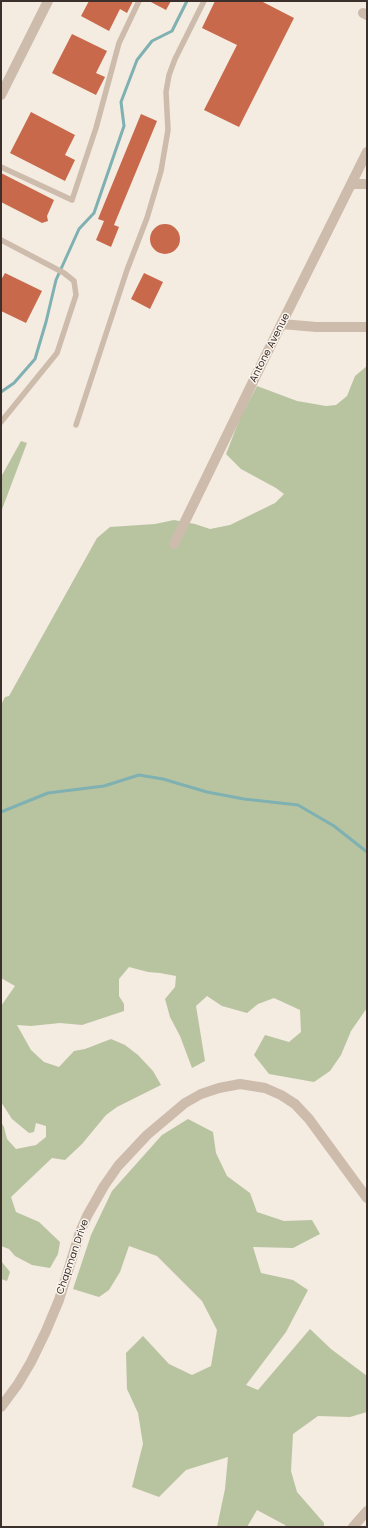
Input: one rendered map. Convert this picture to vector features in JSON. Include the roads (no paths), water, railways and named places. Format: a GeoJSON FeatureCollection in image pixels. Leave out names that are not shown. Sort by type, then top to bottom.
{"type":"FeatureCollection","features":[{"type":"Feature","properties":{"kind":"street"},"geometry":{"type":"LineString","coordinates":[[1,95],[48,1]]}},
{"type":"Feature","properties":{"kind":"street","name":"Antone Avenue"},"geometry":{"type":"LineString","coordinates":[[174,544],[367,152]]}},
{"type":"Feature","properties":{"kind":"street"},"geometry":{"type":"LineString","coordinates":[[352,184],[367,184]]}},
{"type":"Feature","properties":{"kind":"street"},"geometry":{"type":"LineString","coordinates":[[282,324],[316,327],[367,327]]}},
{"type":"Feature","properties":{"kind":"street","name":"Chapman Drive"},"geometry":{"type":"LineString","coordinates":[[1,1407],[18,1384],[31,1362],[46,1330],[59,1300],[80,1232],[104,1186],[118,1166],[147,1135],[186,1102],[200,1094],[219,1088],[240,1084],[265,1088],[282,1095],[295,1104],[313,1124],[367,1198]]}},
{"type":"Feature","properties":{"kind":"street"},"geometry":{"type":"LineString","coordinates":[[352,1527],[367,1511]]}},
{"type":"Feature","properties":{"kind":"lane"},"geometry":{"type":"LineString","coordinates":[[1,167],[72,200],[96,128],[119,43],[139,1]]}},
{"type":"Feature","properties":{"kind":"lane"},"geometry":{"type":"LineString","coordinates":[[76,426],[127,270],[147,218],[161,171],[168,130],[166,92],[169,75],[175,59],[204,1]]}},
{"type":"Feature","properties":{"kind":"lane"},"geometry":{"type":"LineString","coordinates":[[1,240],[64,273],[74,281],[76,295],[57,353],[1,422]]}},
{"type":"Feature","properties":{"kind":"waterway"},"geometry":{"type":"LineString","coordinates":[[1,392],[14,383],[35,359],[56,280],[79,229],[94,213],[124,126],[121,102],[137,60],[152,41],[172,31],[187,1]]}},
{"type":"Feature","properties":{"kind":"waterway"},"geometry":{"type":"LineString","coordinates":[[1,812],[48,793],[104,786],[139,775],[163,779],[207,792],[244,799],[298,805],[334,826],[367,852]]}}]}
